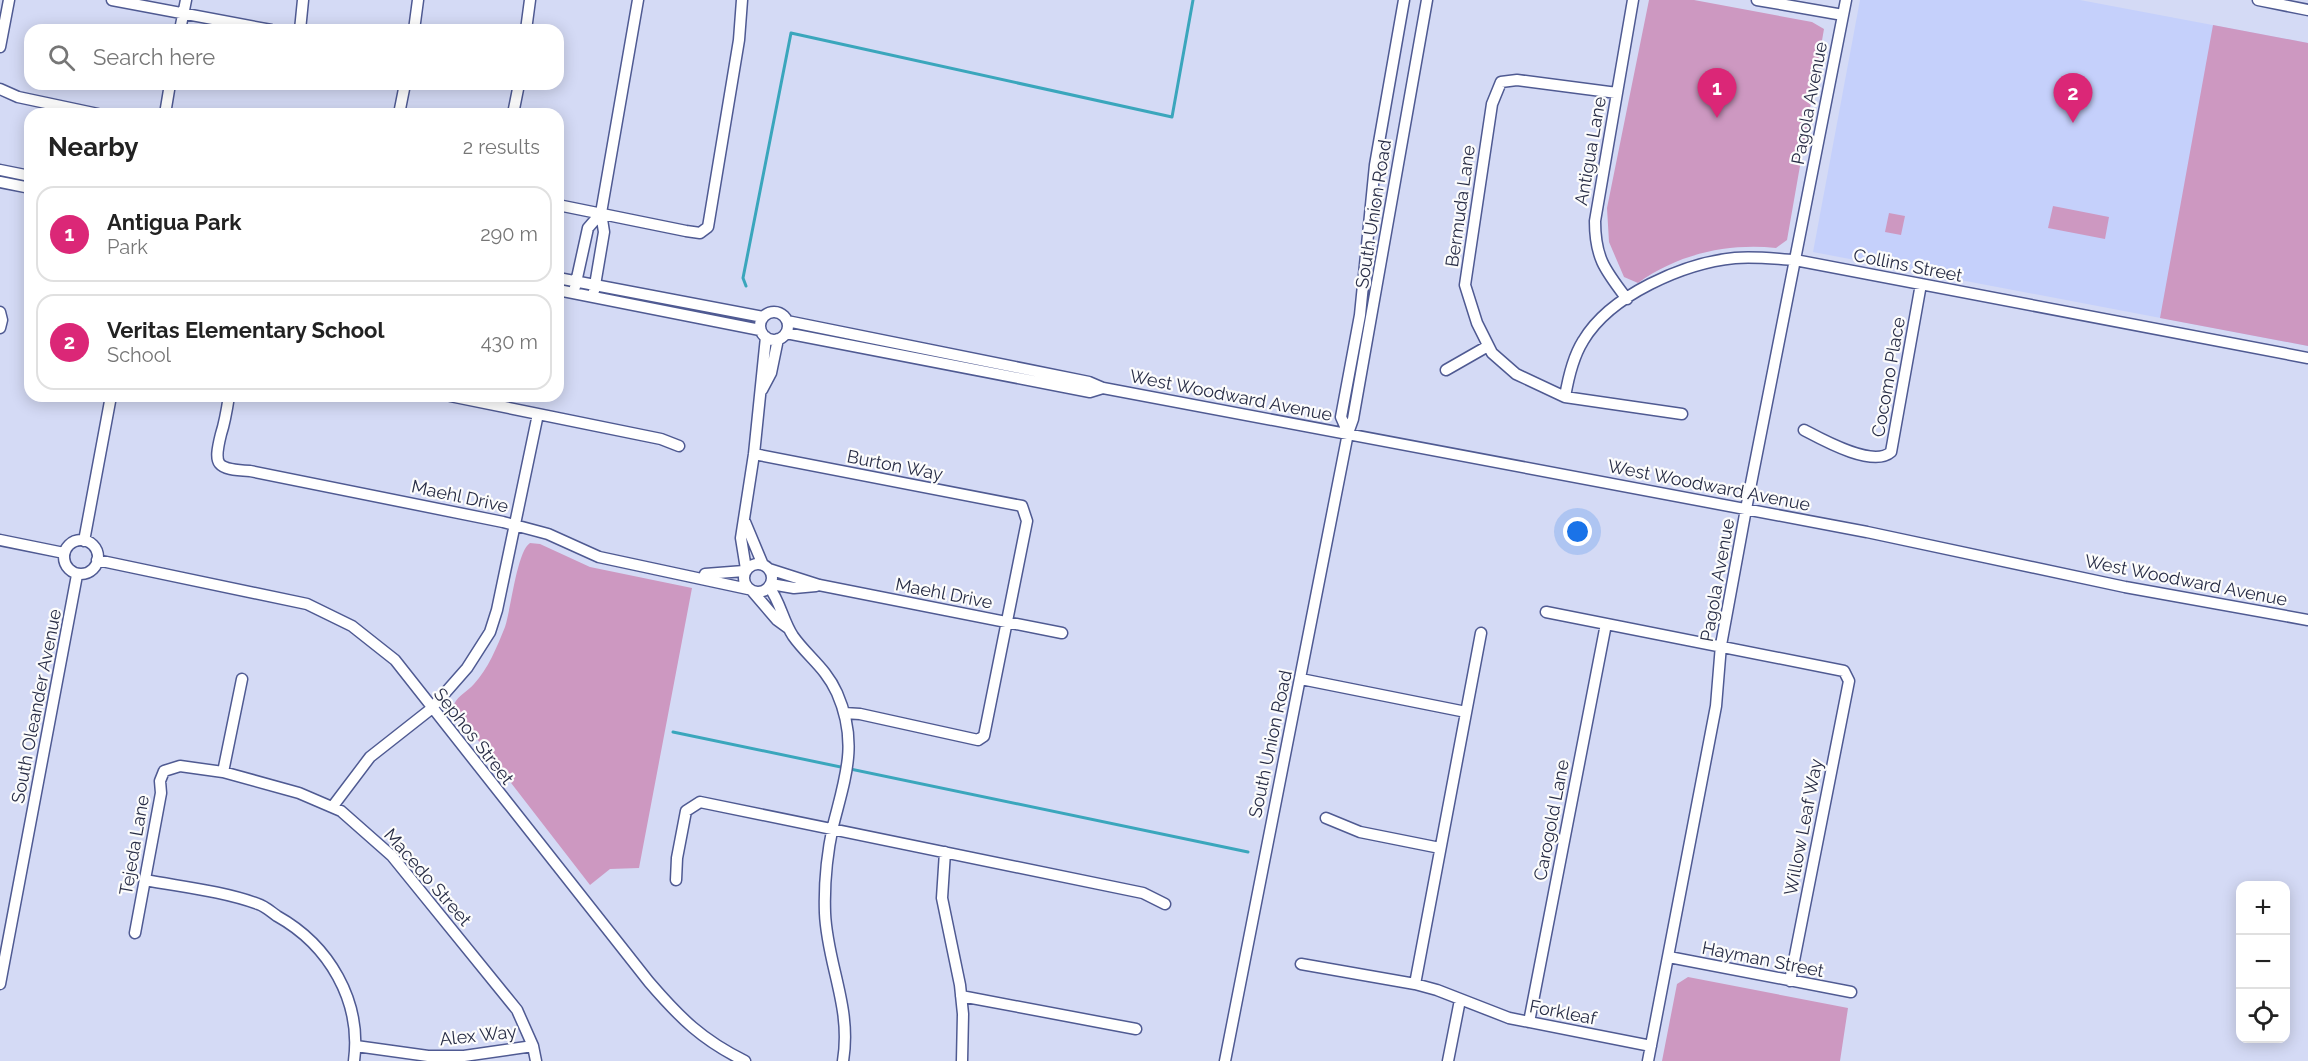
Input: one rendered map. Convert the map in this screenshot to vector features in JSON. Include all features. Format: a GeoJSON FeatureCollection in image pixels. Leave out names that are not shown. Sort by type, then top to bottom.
{"type":"FeatureCollection","features":[{"type":"Feature","properties":{"kind":"street"},"geometry":{"type":"LineString","coordinates":[[0,47],[9,0]]}},
{"type":"Feature","properties":{"kind":"street"},"geometry":{"type":"LineString","coordinates":[[112,0],[238,24]]}},
{"type":"Feature","properties":{"kind":"street"},"geometry":{"type":"LineString","coordinates":[[182,24],[186,0]]}},
{"type":"Feature","properties":{"kind":"street"},"geometry":{"type":"LineString","coordinates":[[301,24],[303,0]]}},
{"type":"Feature","properties":{"kind":"street"},"geometry":{"type":"LineString","coordinates":[[415,24],[418,0]]}},
{"type":"Feature","properties":{"kind":"street"},"geometry":{"type":"LineString","coordinates":[[527,24],[530,0]]}},
{"type":"Feature","properties":{"kind":"street"},"geometry":{"type":"LineString","coordinates":[[592,297],[604,232],[601,213],[638,0]]}},
{"type":"Feature","properties":{"kind":"street"},"geometry":{"type":"LineString","coordinates":[[564,206],[686,231],[700,233],[708,227],[739,40],[742,0]]}},
{"type":"Feature","properties":{"kind":"street","name":"South Union Road"},"geometry":{"type":"LineString","coordinates":[[1348,433],[1341,417],[1360,315],[1375,165],[1404,0]]}},
{"type":"Feature","properties":{"kind":"street","name":"South Union Road"},"geometry":{"type":"LineString","coordinates":[[1225,1061],[1348,433],[1353,419],[1373,317],[1427,0]]}},
{"type":"Feature","properties":{"kind":"street","name":"Antigua Lane"},"geometry":{"type":"LineString","coordinates":[[1627,299],[1604,269],[1595,247],[1596,207],[1633,0]]}},
{"type":"Feature","properties":{"kind":"street"},"geometry":{"type":"LineString","coordinates":[[1757,0],[1843,15]]}},
{"type":"Feature","properties":{"kind":"street","name":"Pagola Avenue"},"geometry":{"type":"LineString","coordinates":[[1648,1061],[1716,706],[1721,645],[1746,509],[1846,0]]}},
{"type":"Feature","properties":{"kind":"street"},"geometry":{"type":"LineString","coordinates":[[2258,0],[2308,10]]}},
{"type":"Feature","properties":{"kind":"street","name":"Bermuda Lane"},"geometry":{"type":"LineString","coordinates":[[1617,93],[1517,80],[1502,82],[1492,104],[1465,285],[1477,322],[1492,353],[1516,374],[1565,397],[1682,414]]}},
{"type":"Feature","properties":{"kind":"street"},"geometry":{"type":"LineString","coordinates":[[0,89],[18,97],[70,108]]}},
{"type":"Feature","properties":{"kind":"street"},"geometry":{"type":"LineString","coordinates":[[166,108],[169,90]]}},
{"type":"Feature","properties":{"kind":"street"},"geometry":{"type":"LineString","coordinates":[[400,108],[404,90]]}},
{"type":"Feature","properties":{"kind":"street"},"geometry":{"type":"LineString","coordinates":[[514,108],[518,90]]}},
{"type":"Feature","properties":{"kind":"street"},"geometry":{"type":"LineString","coordinates":[[0,170],[24,175]]}},
{"type":"Feature","properties":{"kind":"street"},"geometry":{"type":"LineString","coordinates":[[0,182],[24,187]]}},
{"type":"Feature","properties":{"kind":"street"},"geometry":{"type":"LineString","coordinates":[[573,293],[588,228],[601,213]]}},
{"type":"Feature","properties":{"kind":"street","name":"Collins Street"},"geometry":{"type":"LineString","coordinates":[[1565,397],[1568,378],[1583,341],[1608,310],[1677,271],[1736,258],[1795,260],[2308,358]]}},
{"type":"Feature","properties":{"kind":"street"},"geometry":{"type":"LineString","coordinates":[[564,279],[763,317],[771,312],[779,312],[788,321],[771,373],[762,390]]}},
{"type":"Feature","properties":{"kind":"street","name":"Cocomo Place"},"geometry":{"type":"LineString","coordinates":[[1804,430],[1827,443],[1873,459],[1885,458],[1892,452],[1921,284]]}},
{"type":"Feature","properties":{"kind":"street"},"geometry":{"type":"LineString","coordinates":[[564,291],[782,336]]}},
{"type":"Feature","properties":{"kind":"street"},"geometry":{"type":"LineString","coordinates":[[0,328],[1,313]]}},
{"type":"Feature","properties":{"kind":"street"},"geometry":{"type":"LineString","coordinates":[[763,317],[762,390],[741,538],[745,570],[744,582],[777,620],[788,628],[830,679],[844,713],[849,740],[848,773],[833,828],[826,873],[825,915],[843,999],[846,1042],[843,1061]]}},
{"type":"Feature","properties":{"kind":"street","name":"West Woodward Avenue"},"geometry":{"type":"LineString","coordinates":[[788,321],[1089,382],[1103,387],[1976,554],[2125,587],[2308,620]]}},
{"type":"Feature","properties":{"kind":"street","name":"West Woodward Avenue"},"geometry":{"type":"LineString","coordinates":[[782,336],[1090,392],[1103,387]]}},
{"type":"Feature","properties":{"kind":"street"},"geometry":{"type":"LineString","coordinates":[[1446,369],[1488,346]]}},
{"type":"Feature","properties":{"kind":"street"},"geometry":{"type":"LineString","coordinates":[[84,541],[110,402]]}},
{"type":"Feature","properties":{"kind":"street","name":"Maehl Drive"},"geometry":{"type":"LineString","coordinates":[[228,402],[216,448],[220,464],[231,470],[250,471],[514,525],[548,534],[599,557],[690,575],[750,590]]}},
{"type":"Feature","properties":{"kind":"street"},"geometry":{"type":"LineString","coordinates":[[479,402],[661,438],[678,446]]}},
{"type":"Feature","properties":{"kind":"street"},"geometry":{"type":"LineString","coordinates":[[333,806],[370,758],[431,709],[467,668],[490,632],[497,610],[538,414]]}},
{"type":"Feature","properties":{"kind":"street","name":"Burton Way"},"geometry":{"type":"LineString","coordinates":[[754,454],[1022,506],[1026,512],[1027,521],[1008,623]]}},
{"type":"Feature","properties":{"kind":"street"},"geometry":{"type":"LineString","coordinates":[[745,522],[772,577],[770,586],[788,628]]}},
{"type":"Feature","properties":{"kind":"street"},"geometry":{"type":"LineString","coordinates":[[0,540],[64,553]]}},
{"type":"Feature","properties":{"kind":"street"},"geometry":{"type":"LineString","coordinates":[[84,541],[93,546],[97,560],[90,572],[77,574],[65,564],[64,553],[74,542],[84,541]]}},
{"type":"Feature","properties":{"kind":"street","name":"Sephos Street"},"geometry":{"type":"LineString","coordinates":[[97,560],[285,598],[330,614],[372,639],[395,660],[431,709],[649,982],[683,1021],[722,1050],[745,1061]]}},
{"type":"Feature","properties":{"kind":"street"},"geometry":{"type":"LineString","coordinates":[[745,570],[752,564],[766,567]]}},
{"type":"Feature","properties":{"kind":"street","name":"Maehl Drive"},"geometry":{"type":"LineString","coordinates":[[766,567],[819,585],[1062,633]]}},
{"type":"Feature","properties":{"kind":"street","name":"Maehl Drive"},"geometry":{"type":"LineString","coordinates":[[690,575],[745,570]]}},
{"type":"Feature","properties":{"kind":"street","name":"South Oleander Avenue"},"geometry":{"type":"LineString","coordinates":[[0,984],[77,574]]}},
{"type":"Feature","properties":{"kind":"street","name":"Maehl Drive"},"geometry":{"type":"LineString","coordinates":[[770,586],[794,588],[819,585]]}},
{"type":"Feature","properties":{"kind":"street"},"geometry":{"type":"LineString","coordinates":[[750,590],[761,592],[770,586]]}},
{"type":"Feature","properties":{"kind":"street"},"geometry":{"type":"LineString","coordinates":[[778,603],[788,590],[794,588]]}},
{"type":"Feature","properties":{"kind":"street"},"geometry":{"type":"LineString","coordinates":[[1546,612],[1721,645]]}},
{"type":"Feature","properties":{"kind":"street"},"geometry":{"type":"LineString","coordinates":[[844,713],[860,714],[978,740],[984,736],[1008,623]]}},
{"type":"Feature","properties":{"kind":"street","name":"Carogold Lane"},"geometry":{"type":"LineString","coordinates":[[1529,1022],[1606,624]]}},
{"type":"Feature","properties":{"kind":"street"},"geometry":{"type":"LineString","coordinates":[[1415,984],[1481,633]]}},
{"type":"Feature","properties":{"kind":"street","name":"Willow Leaf Way"},"geometry":{"type":"LineString","coordinates":[[1721,645],[1833,667],[1844,671],[1849,681],[1791,981]]}},
{"type":"Feature","properties":{"kind":"street"},"geometry":{"type":"LineString","coordinates":[[223,772],[242,679]]}},
{"type":"Feature","properties":{"kind":"street"},"geometry":{"type":"LineString","coordinates":[[1301,680],[1466,712]]}},
{"type":"Feature","properties":{"kind":"street","name":"Macedo Street"},"geometry":{"type":"LineString","coordinates":[[171,767],[223,772],[299,793],[333,806],[365,830],[392,856],[517,1010],[533,1046],[536,1061]]}},
{"type":"Feature","properties":{"kind":"street","name":"Tejeda Lane"},"geometry":{"type":"LineString","coordinates":[[135,933],[161,793],[160,781],[164,771],[171,767]]}},
{"type":"Feature","properties":{"kind":"street"},"geometry":{"type":"LineString","coordinates":[[676,880],[677,858],[686,811],[700,802],[1143,893],[1165,904]]}},
{"type":"Feature","properties":{"kind":"street"},"geometry":{"type":"LineString","coordinates":[[1326,818],[1360,832],[1440,848]]}},
{"type":"Feature","properties":{"kind":"street"},"geometry":{"type":"LineString","coordinates":[[945,852],[942,898],[961,996],[962,1061]]}},
{"type":"Feature","properties":{"kind":"street"},"geometry":{"type":"LineString","coordinates":[[145,880],[260,904],[302,933],[326,956],[349,997],[356,1046],[354,1061]]}},
{"type":"Feature","properties":{"kind":"street","name":"Hayman Street"},"geometry":{"type":"LineString","coordinates":[[1669,957],[1851,992]]}},
{"type":"Feature","properties":{"kind":"street","name":"Forkleaf"},"geometry":{"type":"LineString","coordinates":[[1301,964],[1415,984],[1437,990],[1509,1018],[1651,1046]]}},
{"type":"Feature","properties":{"kind":"street"},"geometry":{"type":"LineString","coordinates":[[961,996],[1136,1029]]}},
{"type":"Feature","properties":{"kind":"street"},"geometry":{"type":"LineString","coordinates":[[1448,1061],[1460,1000]]}},
{"type":"Feature","properties":{"kind":"street","name":"Alex Way"},"geometry":{"type":"LineString","coordinates":[[356,1046],[428,1056],[464,1056],[533,1046]]}},
{"type":"Feature","properties":{"kind":"shaded area"},"geometry":{"type":"Polygon","coordinates":[[[1649,0],[1694,0],[1812,22],[1824,29],[1787,240],[1776,248],[1721,249],[1686,258],[1653,273],[1638,283],[1624,277],[1609,242],[1607,208],[1649,0]]]}},
{"type":"Feature","properties":{"kind":"shaded area"},"geometry":{"type":"Polygon","coordinates":[[[1860,0],[2080,0],[2308,43],[2308,346],[1813,252],[1860,0]]]}},
{"type":"Feature","properties":{"kind":"shaded area"},"geometry":{"type":"Polygon","coordinates":[[[2213,25],[2308,43],[2308,346],[2160,318],[2213,25]]]}},
{"type":"Feature","properties":{"kind":"shaded area"},"geometry":{"type":"Polygon","coordinates":[[[2053,206],[2109,217],[2105,239],[2048,228],[2053,206]]]}},
{"type":"Feature","properties":{"kind":"shaded area"},"geometry":{"type":"Polygon","coordinates":[[[1889,213],[1905,216],[1901,235],[1885,232],[1889,213]]]}},
{"type":"Feature","properties":{"kind":"shaded area"},"geometry":{"type":"Polygon","coordinates":[[[530,543],[540,544],[590,567],[692,588],[639,868],[610,869],[590,885],[453,708],[458,698],[479,678],[495,650],[505,627],[521,557],[530,543]]]}},
{"type":"Feature","properties":{"kind":"shaded area"},"geometry":{"type":"Polygon","coordinates":[[[1688,977],[1848,1008],[1840,1061],[1662,1061],[1677,984],[1688,977]]]}},
{"type":"Feature","properties":{"kind":"waterway"},"geometry":{"type":"LineString","coordinates":[[746,286],[743,278],[791,33],[1172,117],[1193,0]]}},
{"type":"Feature","properties":{"kind":"waterway"},"geometry":{"type":"LineString","coordinates":[[673,732],[1248,852]]}},
{"type":"Feature","properties":{"kind":"place","name":"Antigua Park"},"geometry":{"type":"Point","coordinates":[1717,118]}},
{"type":"Feature","properties":{"kind":"place","name":"Veritas Elementary School"},"geometry":{"type":"Point","coordinates":[2073,123]}}]}
